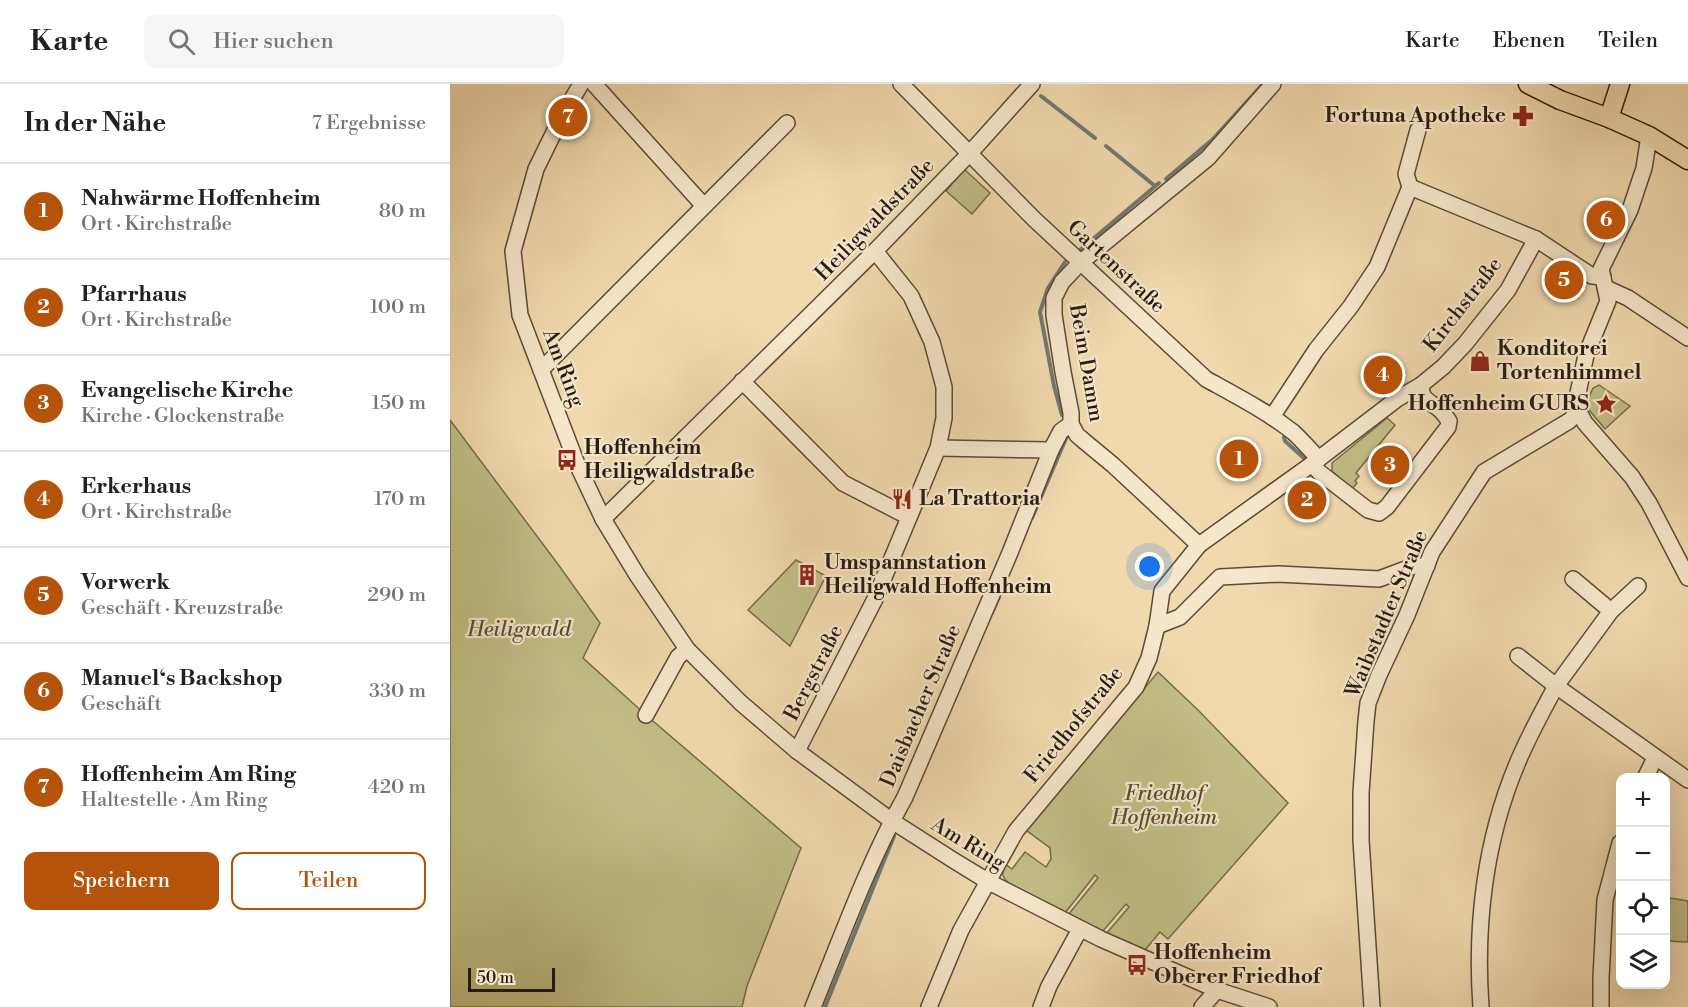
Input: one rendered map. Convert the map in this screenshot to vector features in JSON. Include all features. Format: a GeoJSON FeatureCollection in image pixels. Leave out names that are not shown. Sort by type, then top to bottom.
{"type":"FeatureCollection","features":[{"type":"Feature","properties":{"kind":"main road"},"geometry":{"type":"LineString","coordinates":[[1528,84],[1560,100],[1649,136],[1688,160]]}},
{"type":"Feature","properties":{"kind":"main road"},"geometry":{"type":"LineString","coordinates":[[1609,118],[1620,84]]}},
{"type":"Feature","properties":{"kind":"street","name":"Am Ring"},"geometry":{"type":"LineString","coordinates":[[581,84],[536,169],[513,251],[520,315],[577,464],[603,519],[687,650],[741,703],[797,751],[892,821],[989,882],[1080,929],[1143,958],[1217,990],[1269,1007]]}},
{"type":"Feature","properties":{"kind":"street"},"geometry":{"type":"LineString","coordinates":[[594,84],[704,206]]}},
{"type":"Feature","properties":{"kind":"street","name":"Gartenstraße"},"geometry":{"type":"LineString","coordinates":[[901,84],[1034,219],[1206,379],[1240,397],[1294,433],[1316,462],[1319,472],[1368,510],[1379,513],[1387,507],[1448,428],[1449,420],[1421,394],[1421,385]]}},
{"type":"Feature","properties":{"kind":"street","name":"Heiligwaldstraße"},"geometry":{"type":"LineString","coordinates":[[603,519],[875,250],[970,153],[1032,84]]}},
{"type":"Feature","properties":{"kind":"street","name":"Beim Damm"},"geometry":{"type":"LineString","coordinates":[[1199,545],[1113,465],[1077,435],[1071,424],[1054,315],[1054,298],[1062,282],[1080,263],[1208,158],[1273,84]]}},
{"type":"Feature","properties":{"kind":"street"},"geometry":{"type":"LineString","coordinates":[[541,370],[787,123]]}},
{"type":"Feature","properties":{"kind":"street"},"geometry":{"type":"LineString","coordinates":[[1272,417],[1316,350],[1377,267],[1410,187],[1406,174],[1418,130]]}},
{"type":"Feature","properties":{"kind":"street"},"geometry":{"type":"LineString","coordinates":[[1649,136],[1644,168],[1630,210],[1601,269],[1608,301],[1586,355],[1577,398],[1579,412],[1585,423],[1638,486],[1688,578]]}},
{"type":"Feature","properties":{"kind":"street"},"geometry":{"type":"LineString","coordinates":[[1410,187],[1536,239],[1688,338]]}},
{"type":"Feature","properties":{"kind":"street","name":"Kirchstraße"},"geometry":{"type":"LineString","coordinates":[[1157,626],[1162,591],[1199,545],[1316,462],[1396,399],[1421,385],[1443,367],[1465,344],[1508,290],[1536,239]]}},
{"type":"Feature","properties":{"kind":"street","name":"Bergstraße"},"geometry":{"type":"LineString","coordinates":[[797,751],[875,599],[938,448],[944,418],[944,387],[932,342],[910,296],[875,250]]}},
{"type":"Feature","properties":{"kind":"street"},"geometry":{"type":"LineString","coordinates":[[742,381],[843,483],[909,517]]}},
{"type":"Feature","properties":{"kind":"street","name":"Waibstadter Straße"},"geometry":{"type":"LineString","coordinates":[[1372,1007],[1361,840],[1361,793],[1368,703],[1432,552],[1484,472],[1569,421],[1579,412]]}},
{"type":"Feature","properties":{"kind":"street","name":"Daisbacher Straße"},"geometry":{"type":"LineString","coordinates":[[813,1007],[1009,555],[1051,450],[1061,431],[1071,424]]}},
{"type":"Feature","properties":{"kind":"street"},"geometry":{"type":"LineString","coordinates":[[938,448],[1051,450]]}},
{"type":"Feature","properties":{"kind":"street"},"geometry":{"type":"LineString","coordinates":[[1157,626],[1180,617],[1220,577],[1278,574],[1379,579],[1414,566],[1427,566]]}},
{"type":"Feature","properties":{"kind":"street"},"geometry":{"type":"LineString","coordinates":[[1573,579],[1611,611]]}},
{"type":"Feature","properties":{"kind":"street"},"geometry":{"type":"LineString","coordinates":[[1481,1007],[1479,937],[1483,895],[1489,854],[1516,766],[1532,729],[1556,686],[1611,611],[1638,586]]}},
{"type":"Feature","properties":{"kind":"street","name":"Friedhofstraße"},"geometry":{"type":"LineString","coordinates":[[929,1007],[961,930],[1016,831],[1136,687],[1149,658],[1157,626]]}},
{"type":"Feature","properties":{"kind":"street"},"geometry":{"type":"LineString","coordinates":[[645,715],[678,657],[687,650]]}},
{"type":"Feature","properties":{"kind":"street"},"geometry":{"type":"LineString","coordinates":[[1518,656],[1556,686],[1688,780]]}},
{"type":"Feature","properties":{"kind":"street"},"geometry":{"type":"LineString","coordinates":[[1647,773],[1655,758]]}},
{"type":"Feature","properties":{"kind":"street"},"geometry":{"type":"LineString","coordinates":[[1601,1007],[1605,900],[1616,858]]}},
{"type":"Feature","properties":{"kind":"street"},"geometry":{"type":"LineString","coordinates":[[1041,1007],[1049,986],[1080,929]]}},
{"type":"Feature","properties":{"kind":"street"},"geometry":{"type":"LineString","coordinates":[[1202,1007],[1217,990]]}},
{"type":"Feature","properties":{"kind":"green space"},"geometry":{"type":"Polygon","coordinates":[[[964,169],[990,193],[972,214],[946,191],[964,169]]]}},
{"type":"Feature","properties":{"kind":"green space"},"geometry":{"type":"Polygon","coordinates":[[[1599,385],[1630,406],[1605,429],[1589,410],[1589,397],[1593,388],[1599,385]]]}},
{"type":"Feature","properties":{"kind":"green space"},"geometry":{"type":"Polygon","coordinates":[[[1387,418],[1395,425],[1356,473],[1359,476],[1352,489],[1332,471],[1332,463],[1387,418]]]}},
{"type":"Feature","properties":{"kind":"green space","name":"Heiligwald"},"geometry":{"type":"Polygon","coordinates":[[[450,420],[600,623],[583,658],[801,848],[747,986],[742,1007],[450,1007],[450,420]]]}},
{"type":"Feature","properties":{"kind":"green space"},"geometry":{"type":"Polygon","coordinates":[[[796,560],[826,576],[790,646],[748,610],[796,560]]]}},
{"type":"Feature","properties":{"kind":"green space","name":"Friedhof Hoffenheim"},"geometry":{"type":"Polygon","coordinates":[[[1158,672],[1288,803],[1168,939],[1160,932],[1145,950],[1106,934],[1129,907],[1126,904],[1102,932],[1068,915],[1098,878],[1095,875],[1065,913],[1009,883],[1003,876],[1003,872],[1005,864],[1012,869],[1025,852],[1046,867],[1051,859],[1050,848],[1026,830],[1158,672]]]}},
{"type":"Feature","properties":{"kind":"green space"},"geometry":{"type":"Polygon","coordinates":[[[1670,898],[1688,901],[1688,942],[1670,941],[1670,898]]]}},
{"type":"Feature","properties":{"kind":"waterway"},"geometry":{"type":"LineString","coordinates":[[1166,179],[1213,139],[1263,84]]}},
{"type":"Feature","properties":{"kind":"waterway"},"geometry":{"type":"LineString","coordinates":[[1041,96],[1095,138]]}},
{"type":"Feature","properties":{"kind":"waterway"},"geometry":{"type":"LineString","coordinates":[[1106,146],[1155,186]]}},
{"type":"Feature","properties":{"kind":"waterway"},"geometry":{"type":"LineString","coordinates":[[1080,250],[1159,183]]}},
{"type":"Feature","properties":{"kind":"waterway"},"geometry":{"type":"LineString","coordinates":[[1062,415],[1040,312],[1048,288],[1065,262]]}},
{"type":"Feature","properties":{"kind":"waterway"},"geometry":{"type":"LineString","coordinates":[[1032,518],[1067,436]]}},
{"type":"Feature","properties":{"kind":"waterway"},"geometry":{"type":"LineString","coordinates":[[1284,437],[1285,441],[1306,460]]}},
{"type":"Feature","properties":{"kind":"waterway"},"geometry":{"type":"LineString","coordinates":[[992,613],[999,597]]}},
{"type":"Feature","properties":{"kind":"waterway"},"geometry":{"type":"LineString","coordinates":[[825,1007],[894,836]]}},
{"type":"Feature","properties":{"kind":"place","name":"Fortuna Apotheke"},"geometry":{"type":"Point","coordinates":[1523,116]}},
{"type":"Feature","properties":{"kind":"place","name":"Hoffenheim Am Ring"},"geometry":{"type":"Point","coordinates":[568,117]}},
{"type":"Feature","properties":{"kind":"place","name":"Manuel‘s Backshop"},"geometry":{"type":"Point","coordinates":[1606,220]}},
{"type":"Feature","properties":{"kind":"place","name":"Vorwerk"},"geometry":{"type":"Point","coordinates":[1564,280]}},
{"type":"Feature","properties":{"kind":"place","name":"Konditorei Tortenhimmel"},"geometry":{"type":"Point","coordinates":[1480,361]}},
{"type":"Feature","properties":{"kind":"place","name":"Erkerhaus"},"geometry":{"type":"Point","coordinates":[1383,375]}},
{"type":"Feature","properties":{"kind":"place","name":"Hoffenheim GURS"},"geometry":{"type":"Point","coordinates":[1606,404]}},
{"type":"Feature","properties":{"kind":"place","name":"Nahwärme Hoffenheim"},"geometry":{"type":"Point","coordinates":[1239,459]}},
{"type":"Feature","properties":{"kind":"place","name":"Hoffenheim Heiligwaldstraße"},"geometry":{"type":"Point","coordinates":[567,460]}},
{"type":"Feature","properties":{"kind":"place","name":"Evangelische Kirche"},"geometry":{"type":"Point","coordinates":[1390,465]}},
{"type":"Feature","properties":{"kind":"place","name":"La Trattoria"},"geometry":{"type":"Point","coordinates":[902,499]}},
{"type":"Feature","properties":{"kind":"place","name":"Pfarrhaus"},"geometry":{"type":"Point","coordinates":[1307,500]}},
{"type":"Feature","properties":{"kind":"place","name":"Umspannstation Heiligwald Hoffenheim"},"geometry":{"type":"Point","coordinates":[807,575]}},
{"type":"Feature","properties":{"kind":"place","name":"Hoffenheim Oberer Friedhof"},"geometry":{"type":"Point","coordinates":[1137,965]}}]}
